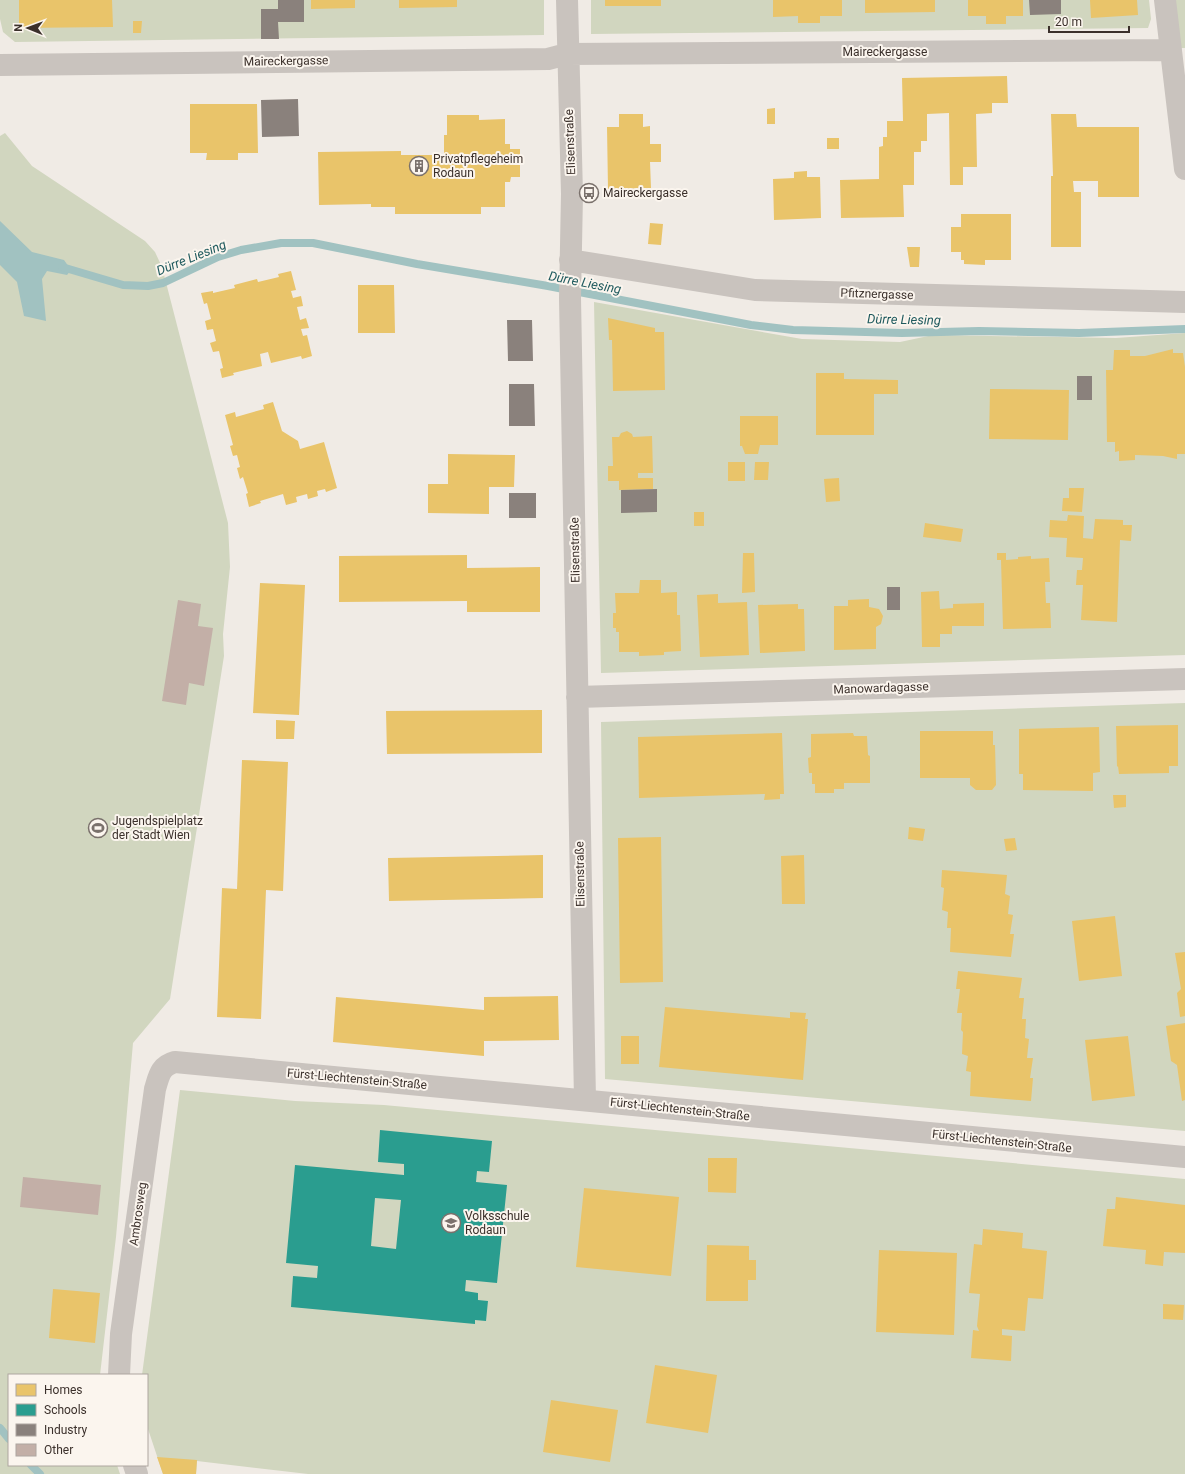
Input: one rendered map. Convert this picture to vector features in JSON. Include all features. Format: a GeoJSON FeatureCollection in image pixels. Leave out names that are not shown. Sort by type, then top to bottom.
{"type":"FeatureCollection","features":[{"type":"Feature","properties":{"kind":"street","name":"Elisenstraße"},"geometry":{"type":"LineString","coordinates":[[567,0],[567,54],[572,194],[570,279],[585,1100]]}},
{"type":"Feature","properties":{"kind":"street"},"geometry":{"type":"LineString","coordinates":[[1165,0],[1185,169]]}},
{"type":"Feature","properties":{"kind":"street","name":"Maireckergasse"},"geometry":{"type":"LineString","coordinates":[[0,65],[548,58],[567,54],[1171,50]]}},
{"type":"Feature","properties":{"kind":"street","name":"Pfitznergasse"},"geometry":{"type":"LineString","coordinates":[[570,279],[755,290],[1185,302]]}},
{"type":"Feature","properties":{"kind":"street","name":"Manowardagasse"},"geometry":{"type":"LineString","coordinates":[[577,697],[1185,680]]}},
{"type":"Feature","properties":{"kind":"street","name":"Fürst-Liechtenstein-Straße"},"geometry":{"type":"LineString","coordinates":[[175,1062],[1185,1157]]}},
{"type":"Feature","properties":{"kind":"street","name":"Ambrosweg"},"geometry":{"type":"LineString","coordinates":[[119,1374],[121,1334],[159,1072],[167,1064],[175,1062]]}},
{"type":"Feature","properties":{"kind":"green space"},"geometry":{"type":"Polygon","coordinates":[[[0,0],[544,0],[544,35],[15,42],[3,32],[0,19],[0,0]]]}},
{"type":"Feature","properties":{"kind":"green space"},"geometry":{"type":"Polygon","coordinates":[[[591,0],[1149,0],[1151,19],[1148,28],[591,34],[591,0]]]}},
{"type":"Feature","properties":{"kind":"green space"},"geometry":{"type":"Polygon","coordinates":[[[1173,0],[1185,0],[1185,48],[1179,48],[1173,0]]]}},
{"type":"Feature","properties":{"kind":"green space","name":"Jugendspielplatz der Stadt Wien"},"geometry":{"type":"Polygon","coordinates":[[[5,133],[32,166],[145,241],[155,252],[162,267],[228,523],[230,567],[223,634],[224,656],[170,999],[133,1043],[116,1237],[100,1374],[8,1374],[8,1466],[117,1466],[120,1474],[0,1474],[0,136],[5,133]]]}},
{"type":"Feature","properties":{"kind":"green space"},"geometry":{"type":"Polygon","coordinates":[[[594,302],[802,339],[900,342],[933,335],[1116,338],[1185,333],[1185,655],[601,673],[594,302]]]}},
{"type":"Feature","properties":{"kind":"green space"},"geometry":{"type":"Polygon","coordinates":[[[1185,703],[1185,1131],[605,1079],[601,722],[1185,703]]]}},
{"type":"Feature","properties":{"kind":"green space"},"geometry":{"type":"Polygon","coordinates":[[[180,1090],[295,1101],[384,1105],[1185,1179],[1185,1474],[308,1474],[197,1461],[196,1474],[163,1474],[148,1429],[148,1374],[142,1374],[180,1090]]]}},
{"type":"Feature","properties":{"kind":"water"},"geometry":{"type":"Polygon","coordinates":[[[0,221],[32,252],[64,260],[71,270],[67,275],[47,271],[42,279],[46,321],[24,316],[17,282],[0,265],[0,221]]]}},
{"type":"Feature","properties":{"kind":"building: Homes"},"geometry":{"type":"Polygon","coordinates":[[[19,0],[112,0],[113,27],[19,28],[19,0]]]}},
{"type":"Feature","properties":{"kind":"building: Homes"},"geometry":{"type":"Polygon","coordinates":[[[311,0],[355,0],[355,8],[311,9],[311,0]]]}},
{"type":"Feature","properties":{"kind":"building: Homes"},"geometry":{"type":"Polygon","coordinates":[[[399,0],[457,0],[457,7],[399,8],[399,0]]]}},
{"type":"Feature","properties":{"kind":"building: Homes"},"geometry":{"type":"Polygon","coordinates":[[[605,0],[661,0],[661,6],[605,6],[605,0]]]}},
{"type":"Feature","properties":{"kind":"building: Homes"},"geometry":{"type":"Polygon","coordinates":[[[773,0],[842,0],[842,16],[820,16],[820,23],[798,23],[798,16],[773,17],[773,0]]]}},
{"type":"Feature","properties":{"kind":"building: Homes"},"geometry":{"type":"Polygon","coordinates":[[[865,0],[935,0],[935,12],[865,13],[865,0]]]}},
{"type":"Feature","properties":{"kind":"building: Homes"},"geometry":{"type":"Polygon","coordinates":[[[968,0],[1023,0],[1023,16],[1006,16],[1006,24],[986,24],[986,16],[968,16],[968,0]]]}},
{"type":"Feature","properties":{"kind":"building: Homes"},"geometry":{"type":"Polygon","coordinates":[[[1090,0],[1137,0],[1138,15],[1091,18],[1090,0]]]}},
{"type":"Feature","properties":{"kind":"building: Homes"},"geometry":{"type":"Polygon","coordinates":[[[133,21],[142,21],[141,33],[133,33],[133,21]]]}},
{"type":"Feature","properties":{"kind":"building: Homes"},"geometry":{"type":"Polygon","coordinates":[[[1007,76],[1008,103],[992,103],[992,113],[976,114],[977,167],[963,167],[963,185],[950,185],[949,113],[927,114],[927,141],[921,141],[921,152],[914,152],[914,185],[903,185],[904,217],[841,218],[840,180],[879,179],[879,147],[883,146],[883,137],[887,137],[887,121],[903,121],[902,78],[1007,76]]]}},
{"type":"Feature","properties":{"kind":"building: Homes"},"geometry":{"type":"Polygon","coordinates":[[[190,104],[257,104],[258,153],[238,153],[238,160],[206,160],[207,153],[190,153],[190,104]]]}},
{"type":"Feature","properties":{"kind":"building: Homes"},"geometry":{"type":"Polygon","coordinates":[[[775,108],[775,124],[767,124],[767,109],[775,108]]]}},
{"type":"Feature","properties":{"kind":"building: Homes"},"geometry":{"type":"Polygon","coordinates":[[[619,114],[643,114],[643,127],[650,126],[650,144],[661,144],[661,162],[650,162],[651,188],[608,189],[607,127],[619,127],[619,114]]]}},
{"type":"Feature","properties":{"kind":"building: Homes"},"geometry":{"type":"Polygon","coordinates":[[[1051,114],[1076,114],[1077,127],[1139,127],[1139,197],[1098,197],[1098,181],[1073,181],[1074,192],[1081,192],[1081,247],[1051,247],[1051,176],[1053,176],[1051,114]]]}},
{"type":"Feature","properties":{"kind":"building: Homes","name":"Privatpflegeheim Rodaun"},"geometry":{"type":"Polygon","coordinates":[[[447,115],[479,115],[479,120],[505,119],[505,144],[510,144],[510,149],[520,149],[520,177],[511,177],[510,182],[505,182],[505,207],[481,207],[481,214],[395,214],[395,207],[371,207],[371,204],[319,205],[318,152],[401,151],[401,155],[444,155],[444,135],[447,135],[447,115]]]}},
{"type":"Feature","properties":{"kind":"building: Homes"},"geometry":{"type":"Polygon","coordinates":[[[827,138],[839,138],[839,149],[827,149],[827,138]]]}},
{"type":"Feature","properties":{"kind":"building: Homes"},"geometry":{"type":"Polygon","coordinates":[[[807,171],[807,177],[820,177],[821,218],[774,220],[773,179],[794,178],[794,172],[807,171]]]}},
{"type":"Feature","properties":{"kind":"building: Homes"},"geometry":{"type":"Polygon","coordinates":[[[961,214],[1011,214],[1011,260],[985,260],[985,265],[964,264],[964,260],[961,260],[961,252],[951,252],[951,227],[961,227],[961,214]]]}},
{"type":"Feature","properties":{"kind":"building: Homes"},"geometry":{"type":"Polygon","coordinates":[[[650,223],[663,224],[661,245],[648,244],[650,223]]]}},
{"type":"Feature","properties":{"kind":"building: Homes"},"geometry":{"type":"Polygon","coordinates":[[[907,247],[920,247],[919,267],[910,267],[907,247]]]}},
{"type":"Feature","properties":{"kind":"building: Homes"},"geometry":{"type":"Polygon","coordinates":[[[291,271],[296,290],[291,291],[293,298],[301,296],[303,306],[297,307],[300,320],[306,318],[309,328],[301,329],[303,336],[307,335],[312,356],[302,359],[301,356],[271,363],[268,352],[260,354],[262,366],[233,373],[234,375],[222,378],[220,369],[223,368],[219,351],[213,352],[210,343],[216,341],[213,329],[207,330],[205,321],[211,319],[207,303],[204,304],[201,293],[213,291],[213,293],[235,288],[234,285],[257,279],[258,282],[279,277],[278,274],[291,271]]]}},
{"type":"Feature","properties":{"kind":"building: Homes"},"geometry":{"type":"Polygon","coordinates":[[[358,285],[394,285],[395,333],[358,333],[358,285]]]}},
{"type":"Feature","properties":{"kind":"building: Homes"},"geometry":{"type":"Polygon","coordinates":[[[608,318],[655,328],[655,332],[664,332],[665,390],[613,391],[612,340],[609,340],[608,318]]]}},
{"type":"Feature","properties":{"kind":"building: Homes"},"geometry":{"type":"Polygon","coordinates":[[[1173,349],[1173,353],[1183,353],[1185,367],[1185,454],[1177,454],[1177,459],[1163,456],[1135,455],[1135,460],[1119,461],[1119,451],[1115,452],[1115,442],[1107,442],[1106,370],[1113,370],[1114,350],[1130,350],[1130,356],[1145,356],[1173,349]]]}},
{"type":"Feature","properties":{"kind":"building: Homes"},"geometry":{"type":"Polygon","coordinates":[[[816,373],[844,373],[844,379],[898,380],[898,394],[874,394],[874,435],[816,435],[816,373]]]}},
{"type":"Feature","properties":{"kind":"building: Homes"},"geometry":{"type":"Polygon","coordinates":[[[990,389],[1069,390],[1068,440],[989,439],[990,389]]]}},
{"type":"Feature","properties":{"kind":"building: Homes"},"geometry":{"type":"Polygon","coordinates":[[[273,402],[282,431],[298,441],[300,449],[324,442],[337,488],[326,492],[325,489],[317,491],[318,496],[308,499],[307,494],[296,497],[297,502],[286,505],[283,494],[260,501],[261,503],[249,507],[246,494],[248,493],[243,477],[240,479],[237,468],[240,467],[237,455],[233,456],[230,446],[233,445],[225,415],[235,412],[236,417],[264,409],[263,405],[273,402]]]}},
{"type":"Feature","properties":{"kind":"building: Homes"},"geometry":{"type":"Polygon","coordinates":[[[740,416],[778,416],[778,445],[760,445],[758,454],[745,454],[742,446],[740,446],[740,416]]]}},
{"type":"Feature","properties":{"kind":"building: Homes"},"geometry":{"type":"Polygon","coordinates":[[[627,431],[632,434],[633,437],[652,436],[653,473],[638,473],[638,478],[653,478],[653,489],[619,490],[619,481],[608,481],[608,466],[613,466],[612,437],[619,437],[621,433],[627,431]]]}},
{"type":"Feature","properties":{"kind":"building: Homes"},"geometry":{"type":"Polygon","coordinates":[[[448,454],[515,455],[514,487],[489,487],[489,514],[428,513],[428,484],[448,484],[448,454]]]}},
{"type":"Feature","properties":{"kind":"building: Homes"},"geometry":{"type":"Polygon","coordinates":[[[728,462],[745,462],[745,481],[728,481],[728,462]]]}},
{"type":"Feature","properties":{"kind":"building: Homes"},"geometry":{"type":"Polygon","coordinates":[[[755,462],[769,462],[768,480],[754,480],[755,462]]]}},
{"type":"Feature","properties":{"kind":"building: Homes"},"geometry":{"type":"Polygon","coordinates":[[[839,478],[840,501],[826,502],[824,479],[839,478]]]}},
{"type":"Feature","properties":{"kind":"building: Homes"},"geometry":{"type":"Polygon","coordinates":[[[1069,488],[1084,488],[1082,512],[1062,511],[1063,498],[1069,498],[1069,488]]]}},
{"type":"Feature","properties":{"kind":"building: Homes"},"geometry":{"type":"Polygon","coordinates":[[[694,512],[704,512],[704,526],[694,526],[694,512]]]}},
{"type":"Feature","properties":{"kind":"building: Homes"},"geometry":{"type":"Polygon","coordinates":[[[1068,515],[1084,516],[1083,538],[1093,539],[1095,519],[1123,520],[1123,525],[1132,525],[1131,541],[1120,540],[1117,622],[1081,620],[1083,585],[1076,585],[1077,570],[1082,570],[1083,558],[1066,557],[1067,538],[1049,537],[1050,520],[1067,521],[1068,515]]]}},
{"type":"Feature","properties":{"kind":"building: Homes"},"geometry":{"type":"Polygon","coordinates":[[[925,523],[963,529],[961,542],[923,537],[925,523]]]}},
{"type":"Feature","properties":{"kind":"building: Homes"},"geometry":{"type":"Polygon","coordinates":[[[743,553],[754,553],[755,592],[742,593],[743,553]]]}},
{"type":"Feature","properties":{"kind":"building: Homes"},"geometry":{"type":"Polygon","coordinates":[[[997,553],[1006,553],[1006,560],[1031,556],[1031,559],[1049,558],[1050,582],[1045,582],[1046,603],[1050,603],[1051,628],[1003,629],[1001,560],[997,560],[997,553]]]}},
{"type":"Feature","properties":{"kind":"building: Homes"},"geometry":{"type":"Polygon","coordinates":[[[467,555],[467,568],[540,567],[540,612],[467,612],[467,601],[339,602],[339,556],[467,555]]]}},
{"type":"Feature","properties":{"kind":"building: Homes"},"geometry":{"type":"Polygon","coordinates":[[[640,580],[661,580],[661,593],[677,592],[677,615],[680,615],[681,651],[664,652],[664,655],[639,656],[639,652],[619,652],[619,632],[616,632],[616,628],[613,628],[613,613],[616,613],[615,593],[639,593],[640,580]]]}},
{"type":"Feature","properties":{"kind":"building: Homes"},"geometry":{"type":"Polygon","coordinates":[[[260,583],[305,585],[299,715],[253,713],[260,583]]]}},
{"type":"Feature","properties":{"kind":"building: Homes"},"geometry":{"type":"Polygon","coordinates":[[[939,591],[940,609],[953,608],[953,604],[984,603],[984,626],[952,626],[952,634],[940,634],[940,647],[922,647],[921,592],[939,591]]]}},
{"type":"Feature","properties":{"kind":"building: Homes"},"geometry":{"type":"Polygon","coordinates":[[[718,594],[718,603],[747,602],[749,655],[700,657],[697,595],[718,594]]]}},
{"type":"Feature","properties":{"kind":"building: Homes"},"geometry":{"type":"Polygon","coordinates":[[[869,599],[869,607],[879,609],[883,616],[881,624],[876,627],[876,649],[834,650],[834,606],[848,606],[848,600],[869,599]]]}},
{"type":"Feature","properties":{"kind":"building: Homes"},"geometry":{"type":"Polygon","coordinates":[[[798,604],[798,609],[804,609],[805,651],[760,653],[758,605],[798,604]]]}},
{"type":"Feature","properties":{"kind":"building: Homes"},"geometry":{"type":"Polygon","coordinates":[[[542,710],[542,753],[387,754],[386,711],[542,710]]]}},
{"type":"Feature","properties":{"kind":"building: Homes"},"geometry":{"type":"Polygon","coordinates":[[[276,720],[295,721],[294,739],[276,739],[276,720]]]}},
{"type":"Feature","properties":{"kind":"building: Homes"},"geometry":{"type":"Polygon","coordinates":[[[1178,725],[1178,766],[1169,766],[1169,773],[1119,774],[1118,766],[1117,767],[1116,726],[1178,725]]]}},
{"type":"Feature","properties":{"kind":"building: Homes"},"geometry":{"type":"Polygon","coordinates":[[[1099,727],[1100,772],[1093,773],[1093,791],[1023,790],[1023,774],[1019,774],[1019,729],[1099,727]]]}},
{"type":"Feature","properties":{"kind":"building: Homes"},"geometry":{"type":"Polygon","coordinates":[[[920,731],[993,731],[993,745],[995,745],[996,785],[992,790],[976,790],[970,785],[970,778],[920,778],[920,731]]]}},
{"type":"Feature","properties":{"kind":"building: Homes"},"geometry":{"type":"Polygon","coordinates":[[[782,733],[784,794],[780,794],[780,799],[764,800],[765,794],[639,798],[638,737],[782,733]]]}},
{"type":"Feature","properties":{"kind":"building: Homes"},"geometry":{"type":"Polygon","coordinates":[[[853,733],[854,736],[867,736],[868,755],[870,756],[870,783],[844,783],[844,789],[834,789],[834,793],[815,793],[815,784],[812,784],[812,773],[809,773],[808,758],[811,757],[811,734],[853,733]]]}},
{"type":"Feature","properties":{"kind":"building: Homes"},"geometry":{"type":"Polygon","coordinates":[[[242,760],[288,762],[283,891],[266,890],[261,1019],[217,1017],[222,888],[237,889],[242,760]]]}},
{"type":"Feature","properties":{"kind":"building: Homes"},"geometry":{"type":"Polygon","coordinates":[[[1113,795],[1126,795],[1126,807],[1114,808],[1113,795]]]}},
{"type":"Feature","properties":{"kind":"building: Homes"},"geometry":{"type":"Polygon","coordinates":[[[909,827],[925,829],[923,841],[908,839],[909,827]]]}},
{"type":"Feature","properties":{"kind":"building: Homes"},"geometry":{"type":"Polygon","coordinates":[[[661,837],[663,982],[620,983],[618,838],[661,837]]]}},
{"type":"Feature","properties":{"kind":"building: Homes"},"geometry":{"type":"Polygon","coordinates":[[[1015,838],[1017,850],[1006,851],[1004,839],[1015,838]]]}},
{"type":"Feature","properties":{"kind":"building: Homes"},"geometry":{"type":"Polygon","coordinates":[[[543,855],[543,898],[389,901],[388,858],[543,855]]]}},
{"type":"Feature","properties":{"kind":"building: Homes"},"geometry":{"type":"Polygon","coordinates":[[[804,855],[805,904],[782,904],[781,856],[804,855]]]}},
{"type":"Feature","properties":{"kind":"building: Homes"},"geometry":{"type":"Polygon","coordinates":[[[942,870],[1007,875],[1005,894],[1010,896],[1008,914],[1013,915],[1010,934],[1014,934],[1011,957],[950,952],[951,928],[947,928],[948,912],[942,910],[944,888],[941,887],[942,870]]]}},
{"type":"Feature","properties":{"kind":"building: Homes"},"geometry":{"type":"Polygon","coordinates":[[[1115,916],[1122,976],[1079,981],[1072,921],[1115,916]]]}},
{"type":"Feature","properties":{"kind":"building: Homes"},"geometry":{"type":"Polygon","coordinates":[[[1185,952],[1185,1016],[1180,1017],[1177,993],[1181,989],[1175,953],[1185,952]]]}},
{"type":"Feature","properties":{"kind":"building: Homes"},"geometry":{"type":"Polygon","coordinates":[[[958,971],[1022,978],[1019,998],[1024,998],[1022,1019],[1026,1019],[1025,1038],[1029,1039],[1027,1058],[1033,1058],[1030,1078],[1033,1078],[1031,1101],[970,1096],[971,1072],[966,1071],[968,1056],[962,1054],[962,1013],[957,1013],[960,989],[956,989],[958,971]]]}},
{"type":"Feature","properties":{"kind":"building: Homes"},"geometry":{"type":"Polygon","coordinates":[[[558,996],[559,1040],[484,1041],[484,1056],[333,1042],[336,997],[484,1010],[484,997],[558,996]]]}},
{"type":"Feature","properties":{"kind":"building: Homes"},"geometry":{"type":"Polygon","coordinates":[[[665,1007],[790,1018],[790,1012],[806,1013],[805,1019],[808,1019],[803,1080],[659,1067],[665,1007]]]}},
{"type":"Feature","properties":{"kind":"building: Homes"},"geometry":{"type":"Polygon","coordinates":[[[1185,1023],[1185,1100],[1182,1101],[1177,1065],[1171,1061],[1166,1026],[1185,1023]]]}},
{"type":"Feature","properties":{"kind":"building: Homes"},"geometry":{"type":"Polygon","coordinates":[[[621,1036],[639,1036],[639,1064],[621,1064],[621,1036]]]}},
{"type":"Feature","properties":{"kind":"building: Homes"},"geometry":{"type":"Polygon","coordinates":[[[1128,1036],[1135,1096],[1092,1101],[1085,1040],[1128,1036]]]}},
{"type":"Feature","properties":{"kind":"building: Homes"},"geometry":{"type":"Polygon","coordinates":[[[708,1158],[737,1158],[736,1193],[708,1192],[708,1158]]]}},
{"type":"Feature","properties":{"kind":"building: Homes"},"geometry":{"type":"Polygon","coordinates":[[[584,1188],[679,1197],[671,1276],[576,1267],[584,1188]]]}},
{"type":"Feature","properties":{"kind":"building: Homes"},"geometry":{"type":"Polygon","coordinates":[[[1116,1197],[1185,1205],[1185,1253],[1164,1252],[1163,1266],[1145,1264],[1146,1250],[1103,1246],[1107,1209],[1115,1209],[1116,1197]]]}},
{"type":"Feature","properties":{"kind":"building: Homes"},"geometry":{"type":"Polygon","coordinates":[[[983,1229],[1023,1233],[1022,1248],[1047,1251],[1043,1299],[1028,1298],[1025,1331],[1002,1329],[1002,1335],[1012,1336],[1011,1361],[971,1358],[973,1330],[979,1331],[977,1326],[980,1294],[969,1293],[974,1244],[982,1245],[983,1229]]]}},
{"type":"Feature","properties":{"kind":"building: Homes"},"geometry":{"type":"Polygon","coordinates":[[[707,1245],[749,1246],[749,1260],[756,1260],[756,1280],[748,1280],[748,1301],[706,1301],[707,1245]]]}},
{"type":"Feature","properties":{"kind":"building: Homes"},"geometry":{"type":"Polygon","coordinates":[[[879,1250],[957,1253],[954,1335],[876,1332],[879,1250]]]}},
{"type":"Feature","properties":{"kind":"building: Homes"},"geometry":{"type":"Polygon","coordinates":[[[53,1289],[100,1293],[95,1343],[49,1338],[53,1289]]]}},
{"type":"Feature","properties":{"kind":"building: Homes"},"geometry":{"type":"Polygon","coordinates":[[[1163,1304],[1184,1305],[1183,1320],[1163,1319],[1163,1304]]]}},
{"type":"Feature","properties":{"kind":"building: Homes"},"geometry":{"type":"Polygon","coordinates":[[[655,1365],[717,1375],[708,1433],[646,1423],[655,1365]]]}},
{"type":"Feature","properties":{"kind":"building: Homes"},"geometry":{"type":"Polygon","coordinates":[[[551,1400],[618,1410],[610,1462],[543,1452],[551,1400]]]}},
{"type":"Feature","properties":{"kind":"building: Homes"},"geometry":{"type":"Polygon","coordinates":[[[157,1457],[197,1460],[196,1474],[163,1474],[157,1457]]]}},
{"type":"Feature","properties":{"kind":"building: Schools","name":"Volksschule Rodaun"},"geometry":{"type":"Polygon","coordinates":[[[380,1130],[492,1141],[489,1172],[477,1171],[476,1182],[507,1185],[497,1283],[466,1280],[465,1291],[478,1293],[478,1300],[488,1301],[486,1321],[475,1320],[475,1324],[291,1307],[293,1276],[317,1278],[318,1266],[286,1263],[295,1165],[404,1175],[404,1164],[378,1162],[380,1130]],[[375,1198],[371,1246],[396,1249],[401,1200],[375,1198]]]}},
{"type":"Feature","properties":{"kind":"building: Industry"},"geometry":{"type":"Polygon","coordinates":[[[278,0],[304,0],[304,22],[278,22],[279,39],[261,39],[261,9],[278,9],[278,0]]]}},
{"type":"Feature","properties":{"kind":"building: Industry"},"geometry":{"type":"Polygon","coordinates":[[[1029,0],[1061,0],[1061,14],[1030,15],[1029,0]]]}},
{"type":"Feature","properties":{"kind":"building: Industry"},"geometry":{"type":"Polygon","coordinates":[[[298,99],[299,136],[262,137],[261,100],[298,99]]]}},
{"type":"Feature","properties":{"kind":"building: Industry"},"geometry":{"type":"Polygon","coordinates":[[[507,320],[532,320],[533,361],[508,361],[507,320]]]}},
{"type":"Feature","properties":{"kind":"building: Industry"},"geometry":{"type":"Polygon","coordinates":[[[1077,376],[1092,376],[1092,400],[1077,400],[1077,376]]]}},
{"type":"Feature","properties":{"kind":"building: Industry"},"geometry":{"type":"Polygon","coordinates":[[[509,384],[534,384],[535,426],[509,426],[509,384]]]}},
{"type":"Feature","properties":{"kind":"building: Industry"},"geometry":{"type":"Polygon","coordinates":[[[657,489],[657,512],[621,513],[621,490],[657,489]]]}},
{"type":"Feature","properties":{"kind":"building: Industry"},"geometry":{"type":"Polygon","coordinates":[[[509,493],[536,493],[536,518],[509,518],[509,493]]]}},
{"type":"Feature","properties":{"kind":"building: Industry"},"geometry":{"type":"Polygon","coordinates":[[[887,587],[900,587],[900,610],[887,610],[887,587]]]}},
{"type":"Feature","properties":{"kind":"building: Other"},"geometry":{"type":"Polygon","coordinates":[[[178,600],[201,604],[198,626],[213,628],[204,686],[189,683],[186,705],[162,701],[178,600]]]}},
{"type":"Feature","properties":{"kind":"building: Other"},"geometry":{"type":"Polygon","coordinates":[[[23,1177],[101,1185],[98,1215],[20,1207],[23,1177]]]}},
{"type":"Feature","properties":{"kind":"waterway","name":"Dürre Liesing"},"geometry":{"type":"LineString","coordinates":[[62,267],[123,285],[148,286],[163,283],[218,257],[241,250],[281,243],[313,243],[417,264],[548,286],[751,325],[793,330],[902,333],[979,331],[1079,333],[1185,329]]}},
{"type":"Feature","properties":{"kind":"waterway"},"geometry":{"type":"LineString","coordinates":[[0,1428],[8,1438]]}},
{"type":"Feature","properties":{"kind":"waterway"},"geometry":{"type":"LineString","coordinates":[[32,1466],[40,1474]]}},
{"type":"Feature","properties":{"kind":"place","name":"Privatpflegeheim Rodaun"},"geometry":{"type":"Point","coordinates":[419,166]}},
{"type":"Feature","properties":{"kind":"place","name":"Maireckergasse"},"geometry":{"type":"Point","coordinates":[589,193]}},
{"type":"Feature","properties":{"kind":"place","name":"Jugendspielplatz der Stadt Wien"},"geometry":{"type":"Point","coordinates":[98,828]}},
{"type":"Feature","properties":{"kind":"place","name":"Volksschule Rodaun"},"geometry":{"type":"Point","coordinates":[451,1223]}}]}
